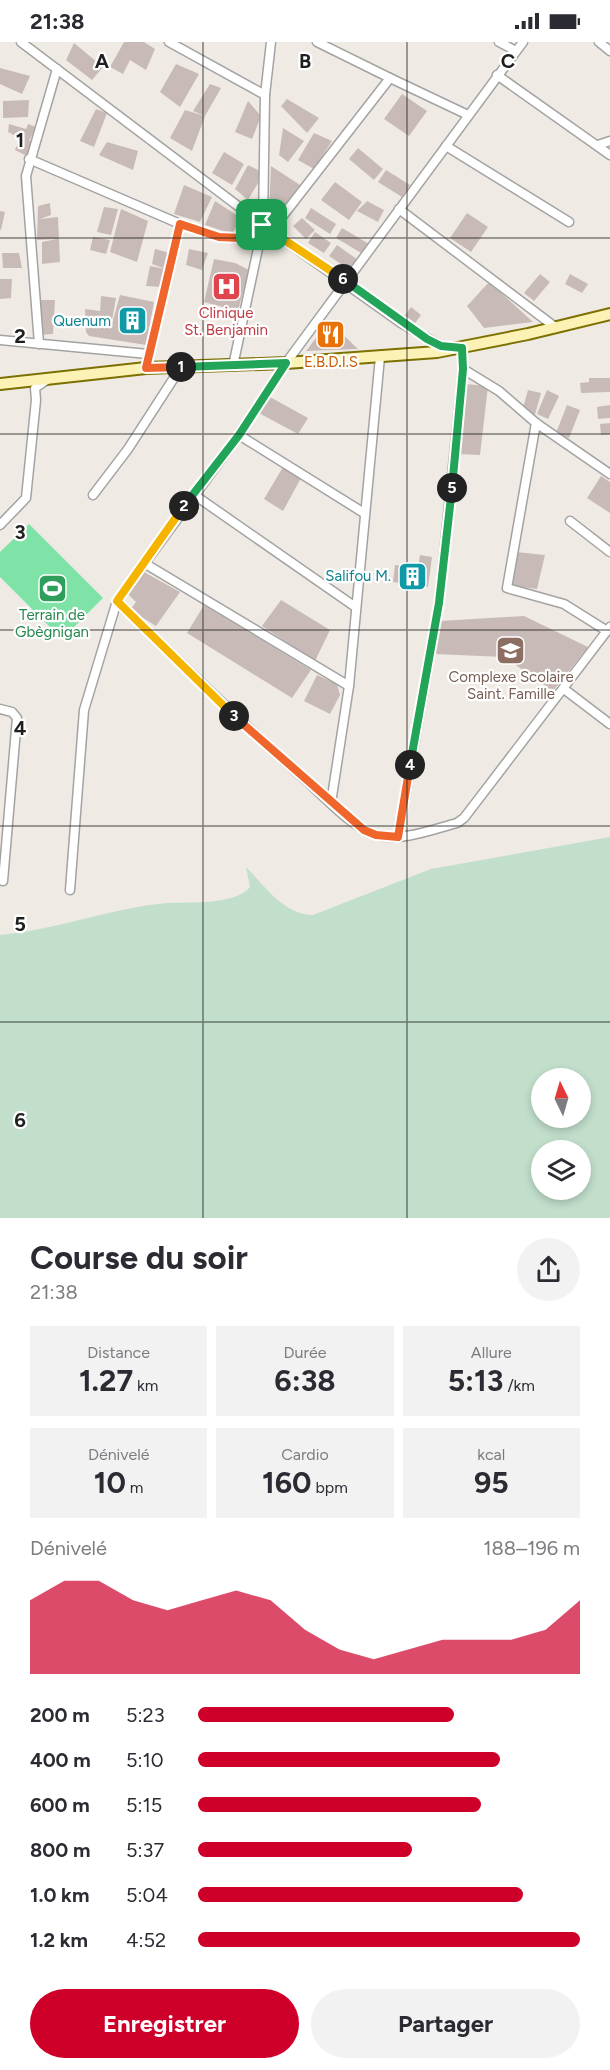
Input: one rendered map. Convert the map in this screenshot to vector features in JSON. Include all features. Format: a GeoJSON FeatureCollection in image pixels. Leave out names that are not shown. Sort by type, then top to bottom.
{"type":"FeatureCollection","features":[{"type":"Feature","properties":{"kind":"main road"},"geometry":{"type":"LineString","coordinates":[[0,384],[146,368],[286,363],[380,357],[462,348],[610,314]]}},
{"type":"Feature","properties":{"kind":"street"},"geometry":{"type":"LineString","coordinates":[[21,42],[262,225],[427,339],[441,346],[462,348],[463,369],[439,603],[398,837]]}},
{"type":"Feature","properties":{"kind":"street"},"geometry":{"type":"LineString","coordinates":[[169,42],[265,95]]}},
{"type":"Feature","properties":{"kind":"street"},"geometry":{"type":"LineString","coordinates":[[233,366],[262,225],[265,95],[271,42]]}},
{"type":"Feature","properties":{"kind":"street"},"geometry":{"type":"LineString","coordinates":[[317,42],[468,115]]}},
{"type":"Feature","properties":{"kind":"street"},"geometry":{"type":"LineString","coordinates":[[499,42],[516,51]]}},
{"type":"Feature","properties":{"kind":"street"},"geometry":{"type":"LineString","coordinates":[[70,890],[84,710],[117,601],[239,435],[286,363],[523,42]]}},
{"type":"Feature","properties":{"kind":"street"},"geometry":{"type":"LineString","coordinates":[[599,42],[610,51]]}},
{"type":"Feature","properties":{"kind":"street"},"geometry":{"type":"LineString","coordinates":[[39,344],[26,191],[29,159],[57,69]]}},
{"type":"Feature","properties":{"kind":"street"},"geometry":{"type":"LineString","coordinates":[[497,75],[610,155]]}},
{"type":"Feature","properties":{"kind":"street"},"geometry":{"type":"LineString","coordinates":[[271,231],[390,78]]}},
{"type":"Feature","properties":{"kind":"street"},"geometry":{"type":"LineString","coordinates":[[598,145],[610,141]]}},
{"type":"Feature","properties":{"kind":"street"},"geometry":{"type":"LineString","coordinates":[[446,146],[569,222]]}},
{"type":"Feature","properties":{"kind":"street"},"geometry":{"type":"LineString","coordinates":[[29,159],[180,224],[219,237],[260,239]]}},
{"type":"Feature","properties":{"kind":"street"},"geometry":{"type":"LineString","coordinates":[[399,209],[555,327]]}},
{"type":"Feature","properties":{"kind":"street"},"geometry":{"type":"LineString","coordinates":[[146,368],[180,224]]}},
{"type":"Feature","properties":{"kind":"street"},"geometry":{"type":"LineString","coordinates":[[0,340],[148,354]]}},
{"type":"Feature","properties":{"kind":"street"},"geometry":{"type":"LineString","coordinates":[[331,802],[349,686],[354,606],[380,357]]}},
{"type":"Feature","properties":{"kind":"street"},"geometry":{"type":"LineString","coordinates":[[93,495],[128,449],[181,367]]}},
{"type":"Feature","properties":{"kind":"street"},"geometry":{"type":"LineString","coordinates":[[463,369],[499,391],[536,423],[610,474]]}},
{"type":"Feature","properties":{"kind":"street"},"geometry":{"type":"LineString","coordinates":[[0,525],[26,498],[36,400],[35,388],[48,380]]}},
{"type":"Feature","properties":{"kind":"street"},"geometry":{"type":"LineString","coordinates":[[117,601],[231,714],[364,830],[376,835],[398,837],[457,823],[464,818],[608,629],[564,604],[507,588],[536,423]]}},
{"type":"Feature","properties":{"kind":"street"},"geometry":{"type":"LineString","coordinates":[[239,435],[364,513]]}},
{"type":"Feature","properties":{"kind":"street"},"geometry":{"type":"LineString","coordinates":[[194,494],[354,606]]}},
{"type":"Feature","properties":{"kind":"street"},"geometry":{"type":"LineString","coordinates":[[570,521],[610,552]]}},
{"type":"Feature","properties":{"kind":"street"},"geometry":{"type":"LineString","coordinates":[[144,563],[349,686]]}},
{"type":"Feature","properties":{"kind":"street"},"geometry":{"type":"LineString","coordinates":[[564,689],[610,724]]}},
{"type":"Feature","properties":{"kind":"street"},"geometry":{"type":"LineString","coordinates":[[0,709],[12,712],[17,718],[3,881]]}},
{"type":"Feature","properties":{"kind":"green space","name":"Terrain de Gbègnigan"},"geometry":{"type":"Polygon","coordinates":[[[29,524],[103,598],[62,639],[0,577],[0,552],[29,524]]]}},
{"type":"Feature","properties":{"kind":"green space"},"geometry":{"type":"Polygon","coordinates":[[[610,837],[610,1218],[0,1218],[0,935],[42,929],[146,906],[223,900],[234,897],[244,893],[250,887],[246,867],[284,905],[313,915],[431,869],[610,837]]]}},
{"type":"Feature","properties":{"kind":"building"},"geometry":{"type":"Polygon","coordinates":[[[124,42],[144,42],[155,49],[146,70],[130,60],[123,74],[110,67],[124,42]]]}},
{"type":"Feature","properties":{"kind":"building"},"geometry":{"type":"Polygon","coordinates":[[[74,43],[103,67],[92,80],[66,60],[74,43]]]}},
{"type":"Feature","properties":{"kind":"building"},"geometry":{"type":"Polygon","coordinates":[[[176,64],[199,74],[180,107],[160,92],[176,64]]]}},
{"type":"Feature","properties":{"kind":"building"},"geometry":{"type":"Polygon","coordinates":[[[0,68],[30,76],[22,94],[0,84],[0,68]]]}},
{"type":"Feature","properties":{"kind":"building"},"geometry":{"type":"Polygon","coordinates":[[[210,84],[221,88],[205,116],[193,111],[210,84]]]}},
{"type":"Feature","properties":{"kind":"building"},"geometry":{"type":"Polygon","coordinates":[[[402,94],[427,111],[409,136],[384,119],[402,94]]]}},
{"type":"Feature","properties":{"kind":"building"},"geometry":{"type":"Polygon","coordinates":[[[287,99],[319,118],[307,133],[281,106],[287,99]]]}},
{"type":"Feature","properties":{"kind":"building"},"geometry":{"type":"Polygon","coordinates":[[[29,100],[28,117],[3,118],[3,101],[29,100]]]}},
{"type":"Feature","properties":{"kind":"building"},"geometry":{"type":"Polygon","coordinates":[[[248,101],[261,116],[252,139],[235,132],[248,101]]]}},
{"type":"Feature","properties":{"kind":"building"},"geometry":{"type":"Polygon","coordinates":[[[96,109],[107,113],[94,147],[80,141],[96,109]]]}},
{"type":"Feature","properties":{"kind":"building"},"geometry":{"type":"Polygon","coordinates":[[[185,110],[205,116],[192,151],[170,138],[185,110]]]}},
{"type":"Feature","properties":{"kind":"building"},"geometry":{"type":"Polygon","coordinates":[[[9,124],[26,129],[28,124],[36,127],[29,141],[32,141],[27,156],[15,150],[20,138],[8,132],[9,124]]]}},
{"type":"Feature","properties":{"kind":"building"},"geometry":{"type":"Polygon","coordinates":[[[283,128],[304,141],[288,162],[279,155],[283,128]]]}},
{"type":"Feature","properties":{"kind":"building"},"geometry":{"type":"Polygon","coordinates":[[[314,133],[332,141],[314,169],[298,160],[314,133]]]}},
{"type":"Feature","properties":{"kind":"building"},"geometry":{"type":"Polygon","coordinates":[[[107,142],[138,151],[133,170],[99,155],[107,142]]]}},
{"type":"Feature","properties":{"kind":"building"},"geometry":{"type":"Polygon","coordinates":[[[358,148],[383,169],[374,180],[349,159],[358,148]]]}},
{"type":"Feature","properties":{"kind":"building"},"geometry":{"type":"Polygon","coordinates":[[[224,152],[244,164],[232,185],[212,173],[224,152]]]}},
{"type":"Feature","properties":{"kind":"building"},"geometry":{"type":"Polygon","coordinates":[[[248,165],[264,173],[248,200],[235,189],[248,165]]]}},
{"type":"Feature","properties":{"kind":"building"},"geometry":{"type":"Polygon","coordinates":[[[271,166],[300,185],[273,220],[269,215],[271,166]]]}},
{"type":"Feature","properties":{"kind":"building"},"geometry":{"type":"Polygon","coordinates":[[[386,170],[410,185],[402,197],[378,182],[386,170]]]}},
{"type":"Feature","properties":{"kind":"building"},"geometry":{"type":"Polygon","coordinates":[[[335,182],[362,202],[349,220],[321,200],[335,182]]]}},
{"type":"Feature","properties":{"kind":"building"},"geometry":{"type":"Polygon","coordinates":[[[184,185],[212,197],[200,222],[174,214],[184,185]]]}},
{"type":"Feature","properties":{"kind":"building"},"geometry":{"type":"Polygon","coordinates":[[[215,201],[241,218],[232,234],[205,225],[215,201]]]}},
{"type":"Feature","properties":{"kind":"building"},"geometry":{"type":"Polygon","coordinates":[[[367,201],[384,210],[378,222],[357,211],[367,201]]]}},
{"type":"Feature","properties":{"kind":"building"},"geometry":{"type":"Polygon","coordinates":[[[50,203],[51,215],[40,219],[58,217],[60,262],[42,264],[42,242],[57,239],[37,240],[38,206],[50,203]]]}},
{"type":"Feature","properties":{"kind":"building"},"geometry":{"type":"Polygon","coordinates":[[[104,207],[118,209],[111,235],[97,232],[104,207]]]}},
{"type":"Feature","properties":{"kind":"building"},"geometry":{"type":"Polygon","coordinates":[[[311,208],[336,224],[330,234],[305,218],[311,208]]]}},
{"type":"Feature","properties":{"kind":"building"},"geometry":{"type":"Polygon","coordinates":[[[121,209],[148,221],[137,262],[110,252],[121,209]]]}},
{"type":"Feature","properties":{"kind":"building"},"geometry":{"type":"Polygon","coordinates":[[[0,211],[5,212],[1,230],[0,229],[0,211]]]}},
{"type":"Feature","properties":{"kind":"building"},"geometry":{"type":"Polygon","coordinates":[[[467,213],[488,227],[471,252],[450,238],[467,213]]]}},
{"type":"Feature","properties":{"kind":"building"},"geometry":{"type":"Polygon","coordinates":[[[302,218],[315,230],[306,239],[293,226],[302,218]]]}},
{"type":"Feature","properties":{"kind":"building"},"geometry":{"type":"Polygon","coordinates":[[[342,228],[369,244],[363,254],[336,238],[342,228]]]}},
{"type":"Feature","properties":{"kind":"building"},"geometry":{"type":"Polygon","coordinates":[[[315,232],[331,243],[324,253],[308,243],[315,232]]]}},
{"type":"Feature","properties":{"kind":"building"},"geometry":{"type":"Polygon","coordinates":[[[93,237],[110,240],[106,254],[90,250],[93,237]]]}},
{"type":"Feature","properties":{"kind":"building"},"geometry":{"type":"Polygon","coordinates":[[[337,245],[358,260],[350,270],[329,256],[337,245]]]}},
{"type":"Feature","properties":{"kind":"building"},"geometry":{"type":"Polygon","coordinates":[[[155,249],[170,253],[166,269],[152,264],[155,249]]]}},
{"type":"Feature","properties":{"kind":"building"},"geometry":{"type":"Polygon","coordinates":[[[189,249],[208,253],[202,270],[186,265],[189,249]]]}},
{"type":"Feature","properties":{"kind":"building"},"geometry":{"type":"Polygon","coordinates":[[[2,253],[19,253],[22,268],[3,268],[2,253]]]}},
{"type":"Feature","properties":{"kind":"building","name":"Clinique St. Benjamin"},"geometry":{"type":"Polygon","coordinates":[[[214,259],[235,263],[249,270],[238,311],[204,302],[214,259]]]}},
{"type":"Feature","properties":{"kind":"building"},"geometry":{"type":"Polygon","coordinates":[[[150,266],[166,269],[161,287],[146,286],[150,266]]]}},
{"type":"Feature","properties":{"kind":"building"},"geometry":{"type":"Polygon","coordinates":[[[540,274],[550,282],[534,301],[524,293],[540,274]]]}},
{"type":"Feature","properties":{"kind":"building"},"geometry":{"type":"Polygon","coordinates":[[[570,274],[588,284],[582,293],[565,284],[570,274]]]}},
{"type":"Feature","properties":{"kind":"building"},"geometry":{"type":"Polygon","coordinates":[[[0,279],[12,279],[11,298],[0,299],[0,279]]]}},
{"type":"Feature","properties":{"kind":"building"},"geometry":{"type":"Polygon","coordinates":[[[489,282],[533,322],[484,328],[467,306],[489,282]]]}},
{"type":"Feature","properties":{"kind":"building","name":"Quenum"},"geometry":{"type":"Polygon","coordinates":[[[120,295],[154,302],[146,345],[89,336],[86,332],[85,309],[100,311],[101,296],[116,298],[110,331],[120,295]]]}},
{"type":"Feature","properties":{"kind":"building"},"geometry":{"type":"Polygon","coordinates":[[[33,300],[55,300],[53,334],[38,335],[33,300]]]}},
{"type":"Feature","properties":{"kind":"building"},"geometry":{"type":"Polygon","coordinates":[[[411,307],[421,315],[413,326],[403,318],[411,307]]]}},
{"type":"Feature","properties":{"kind":"building","name":"E.B.D.I.S"},"geometry":{"type":"Polygon","coordinates":[[[329,321],[358,349],[306,351],[329,321]]]}},
{"type":"Feature","properties":{"kind":"building"},"geometry":{"type":"Polygon","coordinates":[[[589,378],[610,378],[610,392],[581,393],[580,383],[589,382],[589,378]]]}},
{"type":"Feature","properties":{"kind":"building"},"geometry":{"type":"Polygon","coordinates":[[[465,384],[488,386],[480,455],[457,454],[465,384]]]}},
{"type":"Feature","properties":{"kind":"building"},"geometry":{"type":"Polygon","coordinates":[[[528,390],[541,393],[534,418],[523,408],[528,390]]]}},
{"type":"Feature","properties":{"kind":"building"},"geometry":{"type":"Polygon","coordinates":[[[547,390],[559,396],[548,419],[537,414],[547,390]]]}},
{"type":"Feature","properties":{"kind":"building"},"geometry":{"type":"Polygon","coordinates":[[[270,397],[308,418],[298,434],[257,412],[270,397]]]}},
{"type":"Feature","properties":{"kind":"building"},"geometry":{"type":"Polygon","coordinates":[[[567,405],[580,410],[569,438],[556,433],[567,405]]]}},
{"type":"Feature","properties":{"kind":"building"},"geometry":{"type":"Polygon","coordinates":[[[610,405],[610,418],[598,419],[597,407],[610,405]]]}},
{"type":"Feature","properties":{"kind":"building"},"geometry":{"type":"Polygon","coordinates":[[[610,423],[610,434],[601,435],[600,424],[610,423]]]}},
{"type":"Feature","properties":{"kind":"building"},"geometry":{"type":"Polygon","coordinates":[[[283,467],[301,478],[283,511],[264,499],[283,467]]]}},
{"type":"Feature","properties":{"kind":"building"},"geometry":{"type":"Polygon","coordinates":[[[601,476],[610,482],[610,513],[587,498],[601,476]]]}},
{"type":"Feature","properties":{"kind":"building"},"geometry":{"type":"Polygon","coordinates":[[[516,552],[545,555],[537,589],[512,586],[516,552]]]}},
{"type":"Feature","properties":{"kind":"building","name":"Salifou M."},"geometry":{"type":"Polygon","coordinates":[[[420,555],[432,557],[428,587],[393,582],[395,565],[418,568],[420,555]]]}},
{"type":"Feature","properties":{"kind":"building"},"geometry":{"type":"Polygon","coordinates":[[[144,572],[180,592],[156,626],[130,610],[136,602],[127,593],[144,572]]]}},
{"type":"Feature","properties":{"kind":"building"},"geometry":{"type":"Polygon","coordinates":[[[281,600],[330,630],[315,661],[262,626],[281,600]]]}},
{"type":"Feature","properties":{"kind":"building"},"geometry":{"type":"Polygon","coordinates":[[[204,605],[311,670],[292,698],[187,633],[204,605]]]}},
{"type":"Feature","properties":{"kind":"building","name":"Complexe Scolaire Saint. Famille"},"geometry":{"type":"Polygon","coordinates":[[[524,616],[588,647],[553,691],[504,657],[435,654],[440,621],[524,616]]]}},
{"type":"Feature","properties":{"kind":"building"},"geometry":{"type":"Polygon","coordinates":[[[317,675],[337,684],[340,695],[330,714],[304,701],[317,675]]]}},
{"type":"Feature","properties":{"kind":"place","name":"Clinique St. Benjamin"},"geometry":{"type":"Point","coordinates":[226,286]}},
{"type":"Feature","properties":{"kind":"place","name":"Quenum"},"geometry":{"type":"Point","coordinates":[132,321]}},
{"type":"Feature","properties":{"kind":"place","name":"E.B.D.I.S"},"geometry":{"type":"Point","coordinates":[331,335]}},
{"type":"Feature","properties":{"kind":"place","name":"Salifou M."},"geometry":{"type":"Point","coordinates":[412,576]}},
{"type":"Feature","properties":{"kind":"place","name":"Terrain de Gbègnigan"},"geometry":{"type":"Point","coordinates":[52,588]}},
{"type":"Feature","properties":{"kind":"place","name":"Complexe Scolaire Saint. Famille"},"geometry":{"type":"Point","coordinates":[511,650]}},
{"type":"Feature","properties":{"kind":"route"},"geometry":{"type":"LineString","coordinates":[[180,224],[219,237],[260,239],[262,225],[427,339],[441,346],[462,348],[463,369],[439,603],[398,837],[384,837],[364,830],[231,714],[117,601],[239,435],[286,363],[146,368],[180,224]]}}]}
